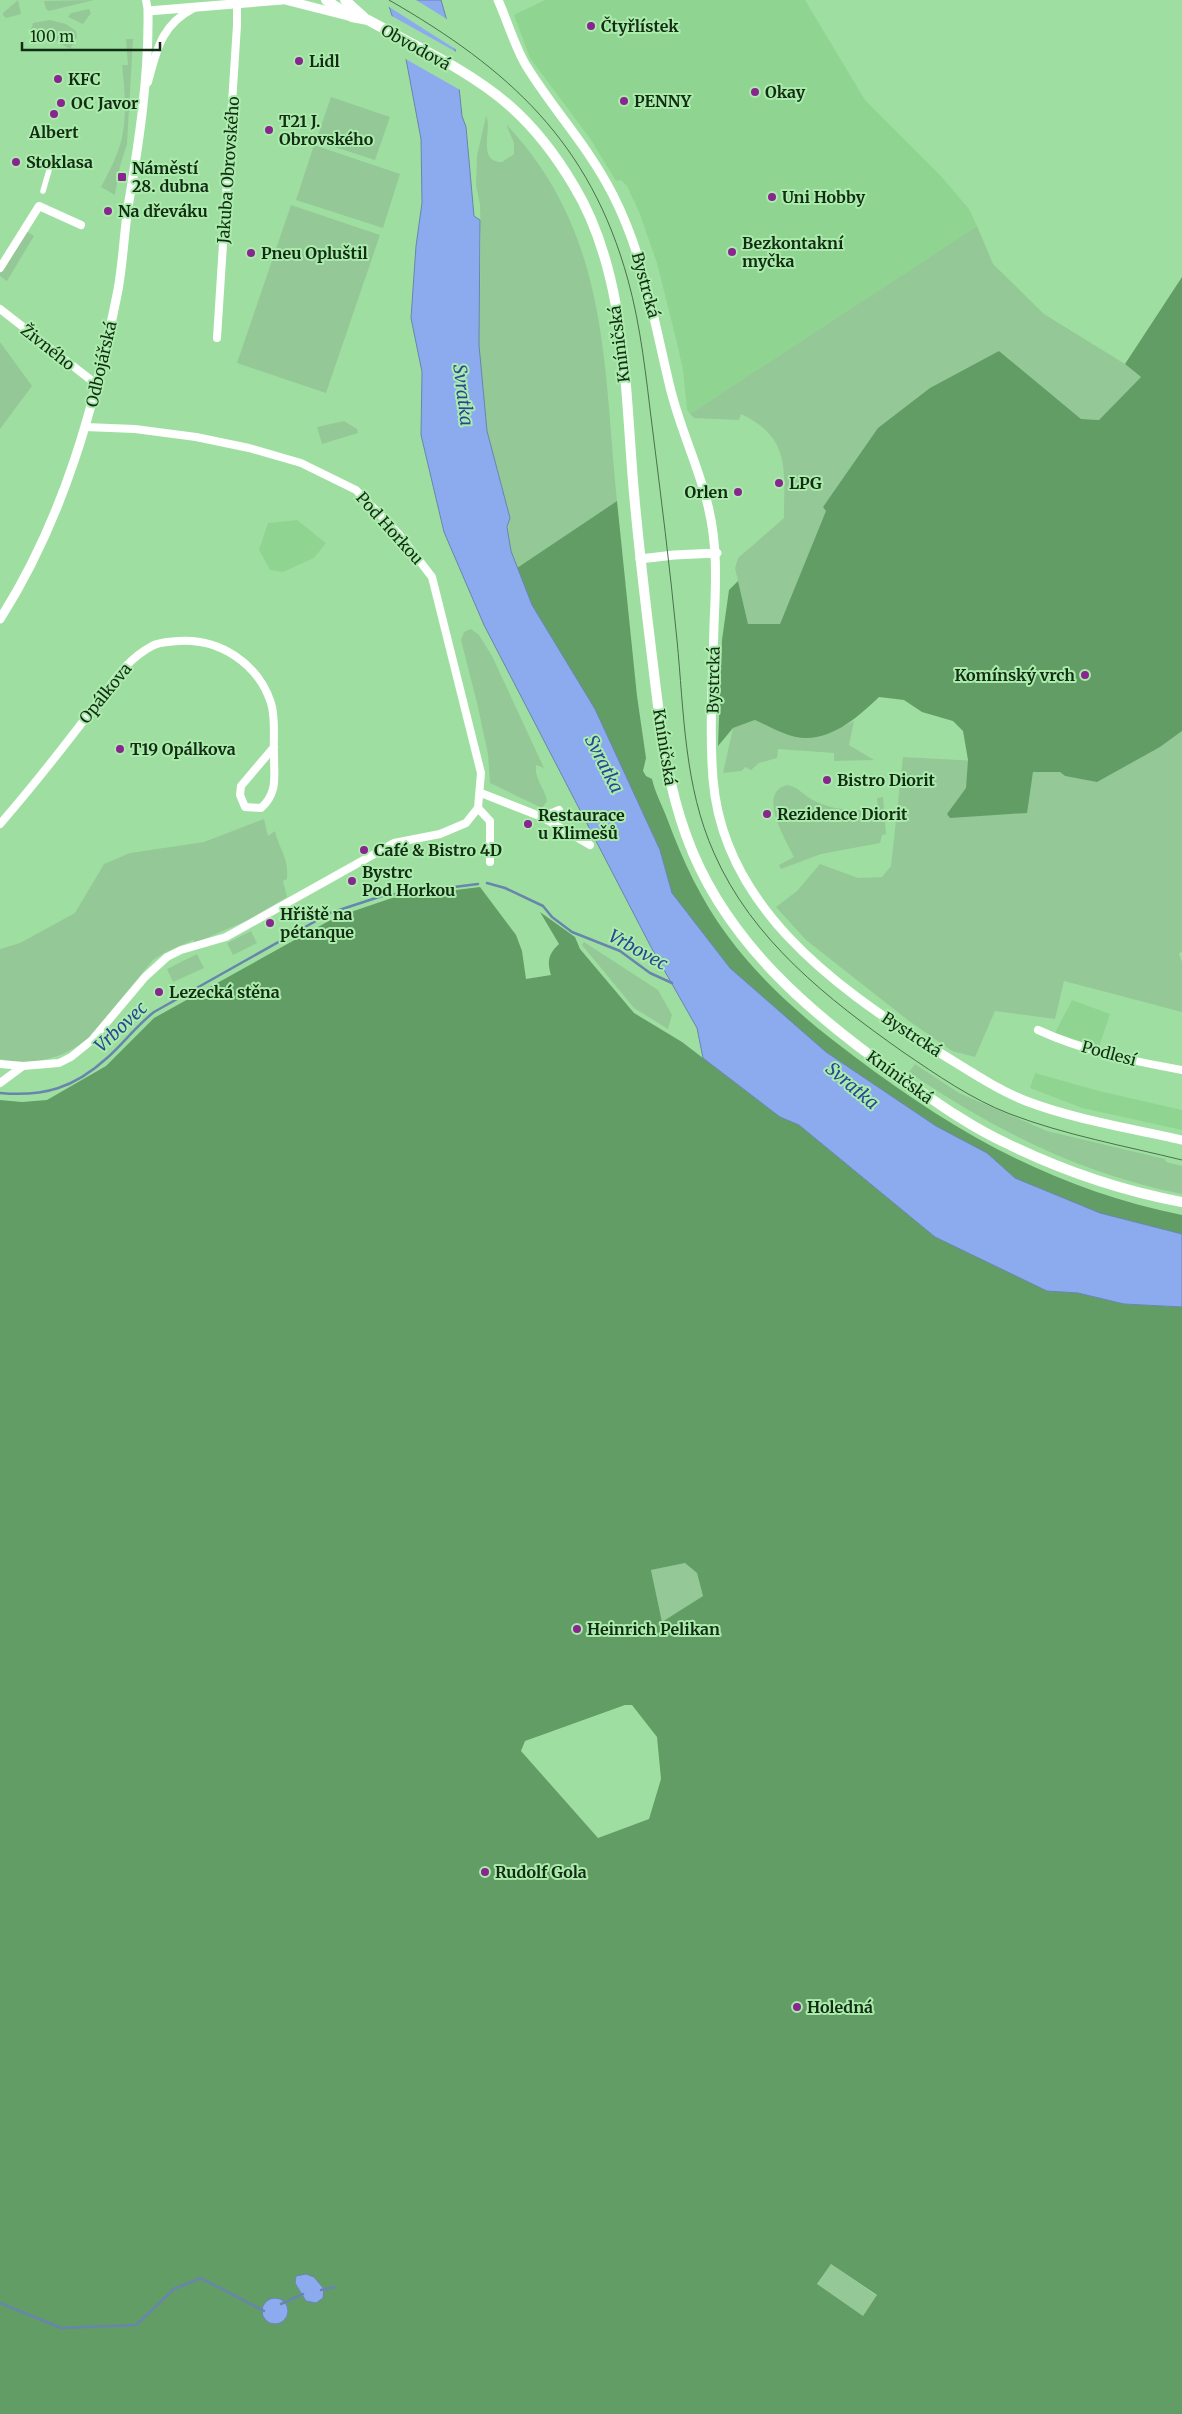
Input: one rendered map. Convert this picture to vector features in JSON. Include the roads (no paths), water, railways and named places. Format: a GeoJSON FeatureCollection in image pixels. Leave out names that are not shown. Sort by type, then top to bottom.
{"type":"FeatureCollection","features":[{"type":"Feature","properties":{"kind":"main road","name":"Obvodová"},"geometry":{"type":"LineString","coordinates":[[326,0],[352,17],[368,20]]}},
{"type":"Feature","properties":{"kind":"main road","name":"Obvodová"},"geometry":{"type":"LineString","coordinates":[[345,0],[368,20],[463,74]]}},
{"type":"Feature","properties":{"kind":"main road","name":"Kníničská"},"geometry":{"type":"LineString","coordinates":[[463,74],[510,106],[550,149],[576,190],[597,235],[611,282],[616,312],[640,559],[660,728],[671,789],[687,838],[708,883],[735,926],[766,966],[821,1017],[881,1064],[943,1107],[1008,1145],[1080,1174],[1156,1197],[1182,1202]]}},
{"type":"Feature","properties":{"kind":"street"},"geometry":{"type":"LineString","coordinates":[[146,0],[148,12],[243,1],[284,0],[352,17]]}},
{"type":"Feature","properties":{"kind":"street","name":"Bystrcká"},"geometry":{"type":"LineString","coordinates":[[498,0],[525,64],[595,162],[630,234],[650,293],[669,384],[682,432],[707,500],[717,553],[713,671],[713,777],[720,824],[740,873],[776,924],[809,960],[855,996],[898,1026],[966,1068],[1023,1100],[1068,1114],[1182,1140]]}},
{"type":"Feature","properties":{"kind":"street","name":"Jakuba Obrovského"},"geometry":{"type":"LineString","coordinates":[[218,338],[237,25],[243,1]]}},
{"type":"Feature","properties":{"kind":"street","name":"Odbojářská"},"geometry":{"type":"LineString","coordinates":[[145,91],[164,35],[180,15],[197,7]]}},
{"type":"Feature","properties":{"kind":"street","name":"Odbojářská"},"geometry":{"type":"LineString","coordinates":[[0,619],[39,549],[66,486],[85,427],[96,384],[118,288],[145,91],[148,12]]}},
{"type":"Feature","properties":{"kind":"street"},"geometry":{"type":"LineString","coordinates":[[43,191],[52,160]]}},
{"type":"Feature","properties":{"kind":"street"},"geometry":{"type":"LineString","coordinates":[[0,268],[40,206],[81,225]]}},
{"type":"Feature","properties":{"kind":"street","name":"Živného"},"geometry":{"type":"LineString","coordinates":[[0,311],[96,384]]}},
{"type":"Feature","properties":{"kind":"street","name":"Pod Horkou"},"geometry":{"type":"LineString","coordinates":[[85,427],[136,429],[196,437],[249,448],[301,463],[356,490],[398,533],[432,577],[481,774],[481,793],[478,808]]}},
{"type":"Feature","properties":{"kind":"street"},"geometry":{"type":"LineString","coordinates":[[640,559],[717,553]]}},
{"type":"Feature","properties":{"kind":"street","name":"Opálkova"},"geometry":{"type":"LineString","coordinates":[[0,824],[98,701],[120,670],[137,655],[154,645],[192,639],[212,644],[232,653],[252,671],[266,688],[272,705],[274,747],[274,788],[270,800],[260,808],[245,807],[240,795],[241,786],[274,747]]}},
{"type":"Feature","properties":{"kind":"street"},"geometry":{"type":"LineString","coordinates":[[481,793],[542,817],[590,845]]}},
{"type":"Feature","properties":{"kind":"street"},"geometry":{"type":"LineString","coordinates":[[0,1064],[23,1066],[59,1063],[71,1057],[92,1040],[145,977],[167,957],[181,950],[226,937],[394,843],[440,834],[466,824],[478,808],[490,821],[490,862]]}},
{"type":"Feature","properties":{"kind":"street"},"geometry":{"type":"LineString","coordinates":[[542,817],[559,810]]}},
{"type":"Feature","properties":{"kind":"street","name":"Podlesí"},"geometry":{"type":"LineString","coordinates":[[1038,1030],[1057,1039],[1116,1058],[1182,1070]]}},
{"type":"Feature","properties":{"kind":"street"},"geometry":{"type":"LineString","coordinates":[[0,1083],[23,1066]]}},
{"type":"Feature","properties":{"kind":"water","name":"Svratka"},"geometry":{"type":"Polygon","coordinates":[[[387,0],[441,0],[455,49],[462,116],[466,127],[474,216],[480,220],[479,345],[487,431],[510,518],[507,527],[511,551],[532,605],[595,709],[660,850],[672,893],[730,968],[826,1052],[936,1126],[987,1153],[1015,1178],[1100,1213],[1182,1234],[1182,1307],[1124,1304],[1078,1293],[1047,1291],[935,1237],[799,1125],[780,1117],[703,1058],[697,1028],[651,947],[484,625],[444,532],[421,435],[422,372],[411,318],[416,246],[422,203],[421,139],[406,59],[387,0]]]}},
{"type":"Feature","properties":{"kind":"water"},"geometry":{"type":"Polygon","coordinates":[[[306,2274],[314,2277],[324,2289],[323,2298],[316,2303],[306,2301],[295,2283],[296,2276],[306,2274]]]}},
{"type":"Feature","properties":{"kind":"water"},"geometry":{"type":"Polygon","coordinates":[[[275,2298],[284,2302],[288,2311],[284,2320],[275,2324],[266,2320],[262,2311],[266,2302],[275,2298]]]}},
{"type":"Feature","properties":{"kind":"waterway","name":"Vrbovec"},"geometry":{"type":"LineString","coordinates":[[487,883],[505,888],[543,906],[552,917],[572,932],[620,951],[650,973],[672,983]]}},
{"type":"Feature","properties":{"kind":"waterway","name":"Vrbovec"},"geometry":{"type":"LineString","coordinates":[[0,1093],[44,1092],[83,1077],[107,1058],[154,1012],[330,913],[382,896],[478,884]]}},
{"type":"Feature","properties":{"kind":"waterway"},"geometry":{"type":"LineString","coordinates":[[0,2303],[61,2328],[136,2325],[174,2289],[201,2278],[264,2311]]}},
{"type":"Feature","properties":{"kind":"waterway"},"geometry":{"type":"LineString","coordinates":[[321,2290],[335,2287]]}},
{"type":"Feature","properties":{"kind":"waterway"},"geometry":{"type":"LineString","coordinates":[[281,2304],[303,2294]]}},
{"type":"Feature","properties":{"kind":"tram line"},"geometry":{"type":"LineString","coordinates":[[389,0],[472,53],[539,114],[567,149],[592,188],[612,231],[628,280],[643,352],[668,559],[691,775],[704,828],[714,853],[730,884],[749,913],[771,940],[820,989],[903,1052],[968,1094],[1010,1114],[1052,1128],[1182,1160]]}},
{"type":"Feature","properties":{"kind":"place","name":"Čtyřlístek"},"geometry":{"type":"Point","coordinates":[591,26]}},
{"type":"Feature","properties":{"kind":"place","name":"Lidl"},"geometry":{"type":"Point","coordinates":[299,61]}},
{"type":"Feature","properties":{"kind":"place","name":"KFC"},"geometry":{"type":"Point","coordinates":[58,79]}},
{"type":"Feature","properties":{"kind":"place","name":"Okay"},"geometry":{"type":"Point","coordinates":[755,92]}},
{"type":"Feature","properties":{"kind":"place","name":"PENNY"},"geometry":{"type":"Point","coordinates":[624,101]}},
{"type":"Feature","properties":{"kind":"place","name":"OC Javor"},"geometry":{"type":"Point","coordinates":[61,103]}},
{"type":"Feature","properties":{"kind":"place","name":"Albert"},"geometry":{"type":"Point","coordinates":[54,114]}},
{"type":"Feature","properties":{"kind":"place","name":"T21 J. Obrovského"},"geometry":{"type":"Point","coordinates":[269,130]}},
{"type":"Feature","properties":{"kind":"place","name":"Stoklasa"},"geometry":{"type":"Point","coordinates":[16,162]}},
{"type":"Feature","properties":{"kind":"place","name":"Náměstí 28. dubna"},"geometry":{"type":"Point","coordinates":[122,177]}},
{"type":"Feature","properties":{"kind":"place","name":"Uni Hobby"},"geometry":{"type":"Point","coordinates":[772,197]}},
{"type":"Feature","properties":{"kind":"place","name":"Na dřeváku"},"geometry":{"type":"Point","coordinates":[108,211]}},
{"type":"Feature","properties":{"kind":"place","name":"Bezkontakní myčka"},"geometry":{"type":"Point","coordinates":[732,252]}},
{"type":"Feature","properties":{"kind":"place","name":"Pneu Opluštil"},"geometry":{"type":"Point","coordinates":[251,253]}},
{"type":"Feature","properties":{"kind":"place","name":"LPG"},"geometry":{"type":"Point","coordinates":[779,483]}},
{"type":"Feature","properties":{"kind":"place","name":"Orlen"},"geometry":{"type":"Point","coordinates":[738,492]}},
{"type":"Feature","properties":{"kind":"place","name":"Komínský vrch"},"geometry":{"type":"Point","coordinates":[1085,675]}},
{"type":"Feature","properties":{"kind":"place","name":"T19 Opálkova"},"geometry":{"type":"Point","coordinates":[120,749]}},
{"type":"Feature","properties":{"kind":"place","name":"Bistro Diorit"},"geometry":{"type":"Point","coordinates":[827,780]}},
{"type":"Feature","properties":{"kind":"place","name":"Rezidence Diorit"},"geometry":{"type":"Point","coordinates":[767,814]}},
{"type":"Feature","properties":{"kind":"place","name":"Restaurace u Klimešů"},"geometry":{"type":"Point","coordinates":[528,824]}},
{"type":"Feature","properties":{"kind":"place","name":"Café & Bistro 4D"},"geometry":{"type":"Point","coordinates":[364,850]}},
{"type":"Feature","properties":{"kind":"place","name":"Bystrc Pod Horkou"},"geometry":{"type":"Point","coordinates":[352,881]}},
{"type":"Feature","properties":{"kind":"place","name":"Hřiště na pétanque"},"geometry":{"type":"Point","coordinates":[270,923]}},
{"type":"Feature","properties":{"kind":"place","name":"Lezecká stěna"},"geometry":{"type":"Point","coordinates":[159,992]}},
{"type":"Feature","properties":{"kind":"place","name":"Heinrich Pelikan"},"geometry":{"type":"Point","coordinates":[577,1629]}},
{"type":"Feature","properties":{"kind":"place","name":"Rudolf Gola"},"geometry":{"type":"Point","coordinates":[485,1872]}},
{"type":"Feature","properties":{"kind":"place","name":"Holedná"},"geometry":{"type":"Point","coordinates":[797,2007]}}]}
